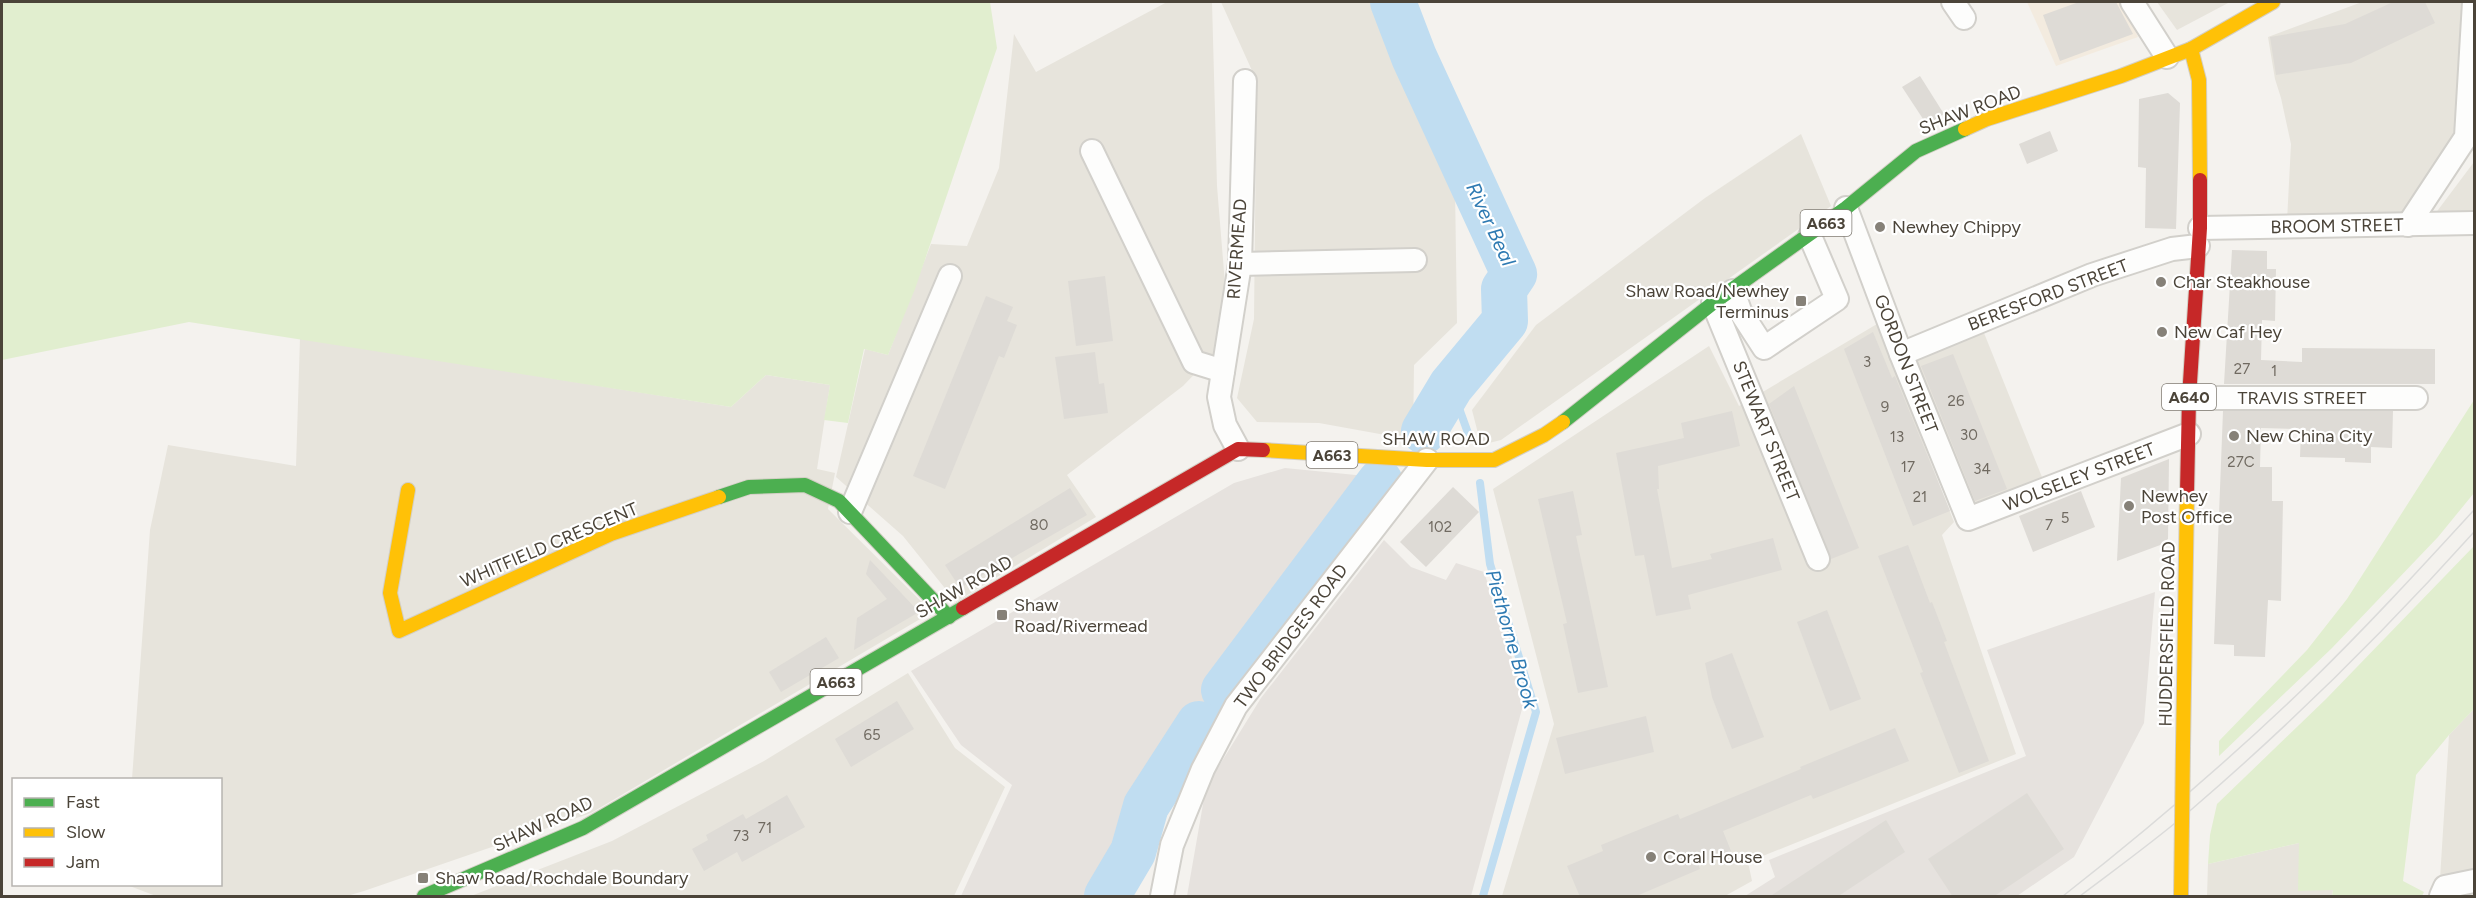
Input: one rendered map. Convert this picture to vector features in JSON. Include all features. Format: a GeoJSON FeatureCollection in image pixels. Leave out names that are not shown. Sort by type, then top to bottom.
{"type":"FeatureCollection","features":[{"type":"Feature","properties":{"kind":"main road","name":"SHAW ROAD"},"geometry":{"type":"LineString","coordinates":[[424,897],[583,828],[1238,449],[1426,460],[1494,460],[1544,435],[1713,303],[1810,236],[1916,151],[1987,119],[2121,76],[2191,49],[2273,2]]}},
{"type":"Feature","properties":{"kind":"main road","name":"HUDDERSFIELD ROAD"},"geometry":{"type":"LineString","coordinates":[[2181,897],[2189,398],[2199,237],[2199,80],[2191,49]]}},
{"type":"Feature","properties":{"kind":"main road","name":"WHITFIELD CRESCENT"},"geometry":{"type":"LineString","coordinates":[[408,490],[390,593],[399,631],[611,534],[749,487],[805,485],[839,501],[949,617]]}},
{"type":"Feature","properties":{"kind":"street"},"geometry":{"type":"LineString","coordinates":[[2132,2],[2167,57]]}},
{"type":"Feature","properties":{"kind":"street"},"geometry":{"type":"LineString","coordinates":[[2408,225],[2466,137],[2474,2]]}},
{"type":"Feature","properties":{"kind":"street","name":"RIVERMEAD"},"geometry":{"type":"LineString","coordinates":[[1238,449],[1225,425],[1219,398],[1240,264],[1245,81]]}},
{"type":"Feature","properties":{"kind":"street"},"geometry":{"type":"LineString","coordinates":[[1092,151],[1194,362],[1222,371]]}},
{"type":"Feature","properties":{"kind":"street","name":"GORDON STREET"},"geometry":{"type":"LineString","coordinates":[[1846,208],[1901,354],[1968,519]]}},
{"type":"Feature","properties":{"kind":"street","name":"BROOM STREET"},"geometry":{"type":"LineString","coordinates":[[2199,237],[2475,223]]}},
{"type":"Feature","properties":{"kind":"street"},"geometry":{"type":"LineString","coordinates":[[1733,291],[1740,310],[1764,348],[1837,299],[1810,236]]}},
{"type":"Feature","properties":{"kind":"street","name":"BERESFORD STREET"},"geometry":{"type":"LineString","coordinates":[[1901,354],[2092,275],[2172,249],[2199,237]]}},
{"type":"Feature","properties":{"kind":"street"},"geometry":{"type":"LineString","coordinates":[[1240,264],[1415,260]]}},
{"type":"Feature","properties":{"kind":"street"},"geometry":{"type":"LineString","coordinates":[[850,512],[950,276]]}},
{"type":"Feature","properties":{"kind":"street","name":"STEWART STREET"},"geometry":{"type":"LineString","coordinates":[[1713,303],[1818,559]]}},
{"type":"Feature","properties":{"kind":"street","name":"TRAVIS STREET"},"geometry":{"type":"LineString","coordinates":[[2189,398],[2416,398]]}},
{"type":"Feature","properties":{"kind":"street","name":"WOLSELEY STREET"},"geometry":{"type":"LineString","coordinates":[[1968,519],[2189,434]]}},
{"type":"Feature","properties":{"kind":"street","name":"TWO BRIDGES ROAD"},"geometry":{"type":"LineString","coordinates":[[1162,897],[1172,845],[1203,769],[1236,706],[1426,460]]}},
{"type":"Feature","properties":{"kind":"street"},"geometry":{"type":"LineString","coordinates":[[2441,897],[2445,887],[2475,881]]}},
{"type":"Feature","properties":{"kind":"shaded area"},"geometry":{"type":"Polygon","coordinates":[[[1167,2],[1212,2],[1217,186],[1225,284],[1213,355],[1183,386],[1067,475],[1096,517],[956,602],[903,536],[836,477],[865,349],[888,355],[931,244],[967,246],[999,168],[1014,34],[1036,72],[1167,2]]]}},
{"type":"Feature","properties":{"kind":"shaded area"},"geometry":{"type":"Polygon","coordinates":[[[1221,2],[1380,2],[1455,187],[1457,323],[1414,365],[1413,440],[1319,423],[1257,422],[1237,398],[1254,319],[1256,130],[1254,75],[1221,2]]]}},
{"type":"Feature","properties":{"kind":"shaded area"},"geometry":{"type":"Polygon","coordinates":[[[2027,2],[2120,2],[2126,7],[2138,37],[2056,66],[2027,2]]]}},
{"type":"Feature","properties":{"kind":"shaded area"},"geometry":{"type":"Polygon","coordinates":[[[2157,2],[2230,2],[2177,30],[2157,2]]]}},
{"type":"Feature","properties":{"kind":"shaded area"},"geometry":{"type":"Polygon","coordinates":[[[2362,2],[2462,2],[2457,134],[2402,220],[2287,221],[2291,144],[2275,79],[2268,37],[2362,2]]]}},
{"type":"Feature","properties":{"kind":"shaded area"},"geometry":{"type":"Polygon","coordinates":[[[1801,134],[1831,206],[1501,440],[1481,445],[1472,410],[1536,325],[1705,198],[1801,134]]]}},
{"type":"Feature","properties":{"kind":"shaded area"},"geometry":{"type":"Polygon","coordinates":[[[2474,162],[2474,218],[2432,218],[2474,162]]]}},
{"type":"Feature","properties":{"kind":"shaded area"},"geometry":{"type":"Polygon","coordinates":[[[1877,324],[1954,522],[1942,535],[2016,754],[1748,862],[1752,881],[1725,896],[1502,896],[1554,724],[1493,489],[1709,346],[1739,406],[1877,324]]]}},
{"type":"Feature","properties":{"kind":"shaded area"},"geometry":{"type":"Polygon","coordinates":[[[1984,333],[2044,482],[1975,511],[1914,361],[1984,333]]]}},
{"type":"Feature","properties":{"kind":"shaded area"},"geometry":{"type":"Polygon","coordinates":[[[300,338],[731,407],[766,375],[830,385],[817,469],[835,473],[828,509],[932,612],[591,813],[347,896],[156,896],[130,886],[222,886],[222,778],[132,778],[150,530],[168,445],[296,466],[300,338]]]}},
{"type":"Feature","properties":{"kind":"shaded area"},"geometry":{"type":"Polygon","coordinates":[[[1285,468],[1376,477],[1158,772],[1100,896],[961,896],[1012,785],[961,745],[911,671],[1234,483],[1285,468]]]}},
{"type":"Feature","properties":{"kind":"shaded area"},"geometry":{"type":"Polygon","coordinates":[[[1384,540],[1411,567],[1446,580],[1456,563],[1484,572],[1525,698],[1471,896],[1187,896],[1206,787],[1261,698],[1384,540]]]}},
{"type":"Feature","properties":{"kind":"shaded area"},"geometry":{"type":"Polygon","coordinates":[[[2155,592],[2144,723],[2074,857],[2017,896],[1745,896],[1775,877],[1769,860],[2026,756],[1987,650],[2155,592]]]}},
{"type":"Feature","properties":{"kind":"shaded area"},"geometry":{"type":"Polygon","coordinates":[[[908,673],[955,748],[1005,787],[954,896],[471,896],[612,841],[764,761],[908,673]]]}},
{"type":"Feature","properties":{"kind":"shaded area"},"geometry":{"type":"Polygon","coordinates":[[[2474,709],[2474,872],[2440,879],[2449,735],[2474,709]]]}},
{"type":"Feature","properties":{"kind":"shaded area"},"geometry":{"type":"Polygon","coordinates":[[[2299,843],[2333,890],[2332,896],[2207,896],[2208,864],[2299,843]]]}},
{"type":"Feature","properties":{"kind":"green space"},"geometry":{"type":"Polygon","coordinates":[[[2,2],[990,2],[997,48],[915,289],[888,355],[864,349],[848,423],[824,420],[830,385],[766,375],[731,407],[189,322],[2,360],[2,2]]]}},
{"type":"Feature","properties":{"kind":"green space"},"geometry":{"type":"Polygon","coordinates":[[[2474,400],[2474,493],[2438,537],[2332,648],[2219,756],[2219,741],[2307,650],[2347,599],[2474,400]]]}},
{"type":"Feature","properties":{"kind":"green space"},"geometry":{"type":"Polygon","coordinates":[[[2474,546],[2474,709],[2416,775],[2403,881],[2424,892],[2422,896],[2332,896],[2333,890],[2298,891],[2299,843],[2208,864],[2210,835],[2217,804],[2326,699],[2474,546]]]}},
{"type":"Feature","properties":{"kind":"building"},"geometry":{"type":"Polygon","coordinates":[[[2079,2],[2116,2],[2133,34],[2060,61],[2043,15],[2079,2]]]}},
{"type":"Feature","properties":{"kind":"building"},"geometry":{"type":"Polygon","coordinates":[[[2393,2],[2425,2],[2435,23],[2351,63],[2276,75],[2270,37],[2345,24],[2393,2]]]}},
{"type":"Feature","properties":{"kind":"building"},"geometry":{"type":"Polygon","coordinates":[[[1920,76],[1944,114],[1927,125],[1902,87],[1920,76]]]}},
{"type":"Feature","properties":{"kind":"building"},"geometry":{"type":"Polygon","coordinates":[[[2168,93],[2180,103],[2176,229],[2145,228],[2146,168],[2138,167],[2139,99],[2168,93]]]}},
{"type":"Feature","properties":{"kind":"building"},"geometry":{"type":"Polygon","coordinates":[[[2050,131],[2058,151],[2027,164],[2019,144],[2050,131]]]}},
{"type":"Feature","properties":{"kind":"building"},"geometry":{"type":"Polygon","coordinates":[[[2232,250],[2267,251],[2267,269],[2276,269],[2275,321],[2262,320],[2261,360],[2302,362],[2302,348],[2435,349],[2435,384],[2224,384],[2232,250]]]}},
{"type":"Feature","properties":{"kind":"building"},"geometry":{"type":"Polygon","coordinates":[[[1105,276],[1113,341],[1076,346],[1068,281],[1105,276]]]}},
{"type":"Feature","properties":{"kind":"building"},"geometry":{"type":"Polygon","coordinates":[[[986,296],[1013,307],[1007,321],[1017,325],[1004,358],[999,356],[945,489],[913,476],[986,296]]]}},
{"type":"Feature","properties":{"kind":"building"},"geometry":{"type":"Polygon","coordinates":[[[1873,332],[1892,378],[1895,376],[1950,511],[1913,526],[1844,349],[1873,332]]]}},
{"type":"Feature","properties":{"kind":"building"},"geometry":{"type":"Polygon","coordinates":[[[1095,352],[1099,384],[1104,383],[1108,413],[1064,419],[1055,357],[1095,352]]]}},
{"type":"Feature","properties":{"kind":"building"},"geometry":{"type":"Polygon","coordinates":[[[1953,354],[2007,489],[1975,501],[1921,366],[1953,354]]]}},
{"type":"Feature","properties":{"kind":"building"},"geometry":{"type":"Polygon","coordinates":[[[1794,386],[1859,548],[1831,559],[1769,404],[1794,386]]]}},
{"type":"Feature","properties":{"kind":"building"},"geometry":{"type":"Polygon","coordinates":[[[1732,411],[1740,446],[1658,466],[1659,489],[1657,489],[1672,568],[1712,559],[1710,554],[1773,538],[1782,570],[1688,595],[1691,609],[1656,616],[1644,555],[1635,556],[1616,453],[1684,438],[1681,423],[1732,411]]]}},
{"type":"Feature","properties":{"kind":"building"},"geometry":{"type":"Polygon","coordinates":[[[2223,411],[2393,411],[2392,448],[2371,447],[2371,463],[2345,462],[2345,458],[2300,457],[2301,429],[2261,428],[2260,467],[2272,467],[2272,501],[2283,501],[2281,601],[2268,600],[2265,657],[2234,656],[2234,645],[2214,644],[2223,411]]]}},
{"type":"Feature","properties":{"kind":"building"},"geometry":{"type":"Polygon","coordinates":[[[2169,459],[2168,539],[2163,544],[2117,561],[2121,478],[2169,459]]]}},
{"type":"Feature","properties":{"kind":"building"},"geometry":{"type":"Polygon","coordinates":[[[1453,487],[1479,512],[1426,567],[1400,542],[1453,487]]]}},
{"type":"Feature","properties":{"kind":"building"},"geometry":{"type":"Polygon","coordinates":[[[1070,488],[1087,515],[960,588],[945,565],[1070,488]]]}},
{"type":"Feature","properties":{"kind":"building"},"geometry":{"type":"Polygon","coordinates":[[[1573,491],[1582,535],[1576,536],[1608,687],[1578,693],[1563,624],[1567,623],[1538,499],[1573,491]]]}},
{"type":"Feature","properties":{"kind":"building"},"geometry":{"type":"Polygon","coordinates":[[[2081,491],[2095,527],[2033,552],[2019,516],[2081,491]]]}},
{"type":"Feature","properties":{"kind":"building"},"geometry":{"type":"Polygon","coordinates":[[[1908,545],[1947,641],[1944,642],[1989,761],[1959,773],[1878,556],[1908,545]]]}},
{"type":"Feature","properties":{"kind":"building"},"geometry":{"type":"Polygon","coordinates":[[[870,560],[919,612],[854,650],[857,618],[887,599],[866,574],[870,560]]]}},
{"type":"Feature","properties":{"kind":"building"},"geometry":{"type":"Polygon","coordinates":[[[1827,610],[1861,699],[1830,711],[1797,622],[1827,610]]]}},
{"type":"Feature","properties":{"kind":"building"},"geometry":{"type":"Polygon","coordinates":[[[826,637],[839,658],[781,692],[769,672],[826,637]]]}},
{"type":"Feature","properties":{"kind":"building"},"geometry":{"type":"Polygon","coordinates":[[[1732,653],[1764,737],[1732,749],[1712,697],[1705,663],[1732,653]]]}},
{"type":"Feature","properties":{"kind":"building"},"geometry":{"type":"Polygon","coordinates":[[[897,701],[914,729],[851,767],[835,739],[897,701]]]}},
{"type":"Feature","properties":{"kind":"building"},"geometry":{"type":"Polygon","coordinates":[[[1646,716],[1654,752],[1565,774],[1556,738],[1646,716]]]}},
{"type":"Feature","properties":{"kind":"building"},"geometry":{"type":"Polygon","coordinates":[[[1895,728],[1909,761],[1813,799],[1811,795],[1723,831],[1731,851],[1698,864],[1700,869],[1634,897],[1580,897],[1567,866],[1603,851],[1601,845],[1678,814],[1680,819],[1895,728]]]}},
{"type":"Feature","properties":{"kind":"building"},"geometry":{"type":"Polygon","coordinates":[[[2027,793],[2064,849],[1993,897],[1953,897],[1928,859],[2027,793]]]}},
{"type":"Feature","properties":{"kind":"building"},"geometry":{"type":"Polygon","coordinates":[[[787,795],[805,827],[742,862],[737,852],[704,871],[692,849],[708,840],[706,835],[743,814],[746,819],[787,795]]]}},
{"type":"Feature","properties":{"kind":"building"},"geometry":{"type":"Polygon","coordinates":[[[1886,820],[1905,852],[1837,897],[1769,897],[1886,820]]]}},
{"type":"Feature","properties":{"kind":"waterway","name":"River Beal"},"geometry":{"type":"LineString","coordinates":[[1393,2],[1414,57],[1514,274],[1504,289],[1505,321],[1451,386],[1424,431]]}},
{"type":"Feature","properties":{"kind":"waterway","name":"Piethorne Brook"},"geometry":{"type":"LineString","coordinates":[[1451,386],[1468,433]]}},
{"type":"Feature","properties":{"kind":"waterway","name":"River Beal"},"geometry":{"type":"LineString","coordinates":[[1224,690],[1380,482]]}},
{"type":"Feature","properties":{"kind":"waterway","name":"Piethorne Brook"},"geometry":{"type":"LineString","coordinates":[[1480,483],[1490,564],[1536,712],[1483,896]]}},
{"type":"Feature","properties":{"kind":"waterway","name":"River Beal"},"geometry":{"type":"LineString","coordinates":[[1107,896],[1133,852],[1146,806],[1199,724]]}},
{"type":"Feature","properties":{"kind":"tram line"},"geometry":{"type":"LineString","coordinates":[[2063,896],[2186,795],[2275,715],[2412,578],[2474,510]]}},
{"type":"Feature","properties":{"kind":"tram line"},"geometry":{"type":"LineString","coordinates":[[2080,896],[2178,820],[2266,743],[2407,605],[2474,532]]}},
{"type":"Feature","properties":{"kind":"traffic: fast"},"geometry":{"type":"LineString","coordinates":[[1563,422],[1713,303],[1846,208],[1916,151],[1965,129]]}},
{"type":"Feature","properties":{"kind":"traffic: fast"},"geometry":{"type":"LineString","coordinates":[[719,497],[749,487],[805,485],[839,501],[949,617]]}},
{"type":"Feature","properties":{"kind":"traffic: fast"},"geometry":{"type":"LineString","coordinates":[[424,896],[583,828],[963,608]]}},
{"type":"Feature","properties":{"kind":"traffic: slow"},"geometry":{"type":"LineString","coordinates":[[1965,129],[1987,119],[2121,76],[2191,49],[2273,2]]}},
{"type":"Feature","properties":{"kind":"traffic: slow"},"geometry":{"type":"LineString","coordinates":[[2191,49],[2199,80],[2200,180]]}},
{"type":"Feature","properties":{"kind":"traffic: slow"},"geometry":{"type":"LineString","coordinates":[[1263,450],[1427,460],[1494,460],[1544,435],[1563,422]]}},
{"type":"Feature","properties":{"kind":"traffic: slow"},"geometry":{"type":"LineString","coordinates":[[408,490],[390,593],[399,631],[611,534],[719,497]]}},
{"type":"Feature","properties":{"kind":"traffic: slow"},"geometry":{"type":"LineString","coordinates":[[2183,747],[2187,493]]}},
{"type":"Feature","properties":{"kind":"traffic: slow"},"geometry":{"type":"LineString","coordinates":[[2181,896],[2183,747]]}},
{"type":"Feature","properties":{"kind":"traffic: jam"},"geometry":{"type":"LineString","coordinates":[[2187,493],[2189,398],[2200,228],[2200,180]]}},
{"type":"Feature","properties":{"kind":"traffic: jam"},"geometry":{"type":"LineString","coordinates":[[963,608],[1238,449],[1263,450]]}},
{"type":"Feature","properties":{"kind":"place","name":"Newhey Chippy"},"geometry":{"type":"Point","coordinates":[1880,227]}},
{"type":"Feature","properties":{"kind":"place","name":"Char Steakhouse"},"geometry":{"type":"Point","coordinates":[2161,282]}},
{"type":"Feature","properties":{"kind":"place","name":"Shaw Road/Newhey Terminus"},"geometry":{"type":"Point","coordinates":[1801,301]}},
{"type":"Feature","properties":{"kind":"place","name":"New Caf Hey"},"geometry":{"type":"Point","coordinates":[2162,332]}},
{"type":"Feature","properties":{"kind":"place","name":"New China City"},"geometry":{"type":"Point","coordinates":[2234,436]}},
{"type":"Feature","properties":{"kind":"place","name":"Newhey Post Office"},"geometry":{"type":"Point","coordinates":[2129,506]}},
{"type":"Feature","properties":{"kind":"place","name":"Shaw Road/Rivermead"},"geometry":{"type":"Point","coordinates":[1002,615]}},
{"type":"Feature","properties":{"kind":"place","name":"Coral House"},"geometry":{"type":"Point","coordinates":[1651,857]}},
{"type":"Feature","properties":{"kind":"place","name":"Shaw Road/Rochdale Boundary"},"geometry":{"type":"Point","coordinates":[423,878]}}]}
